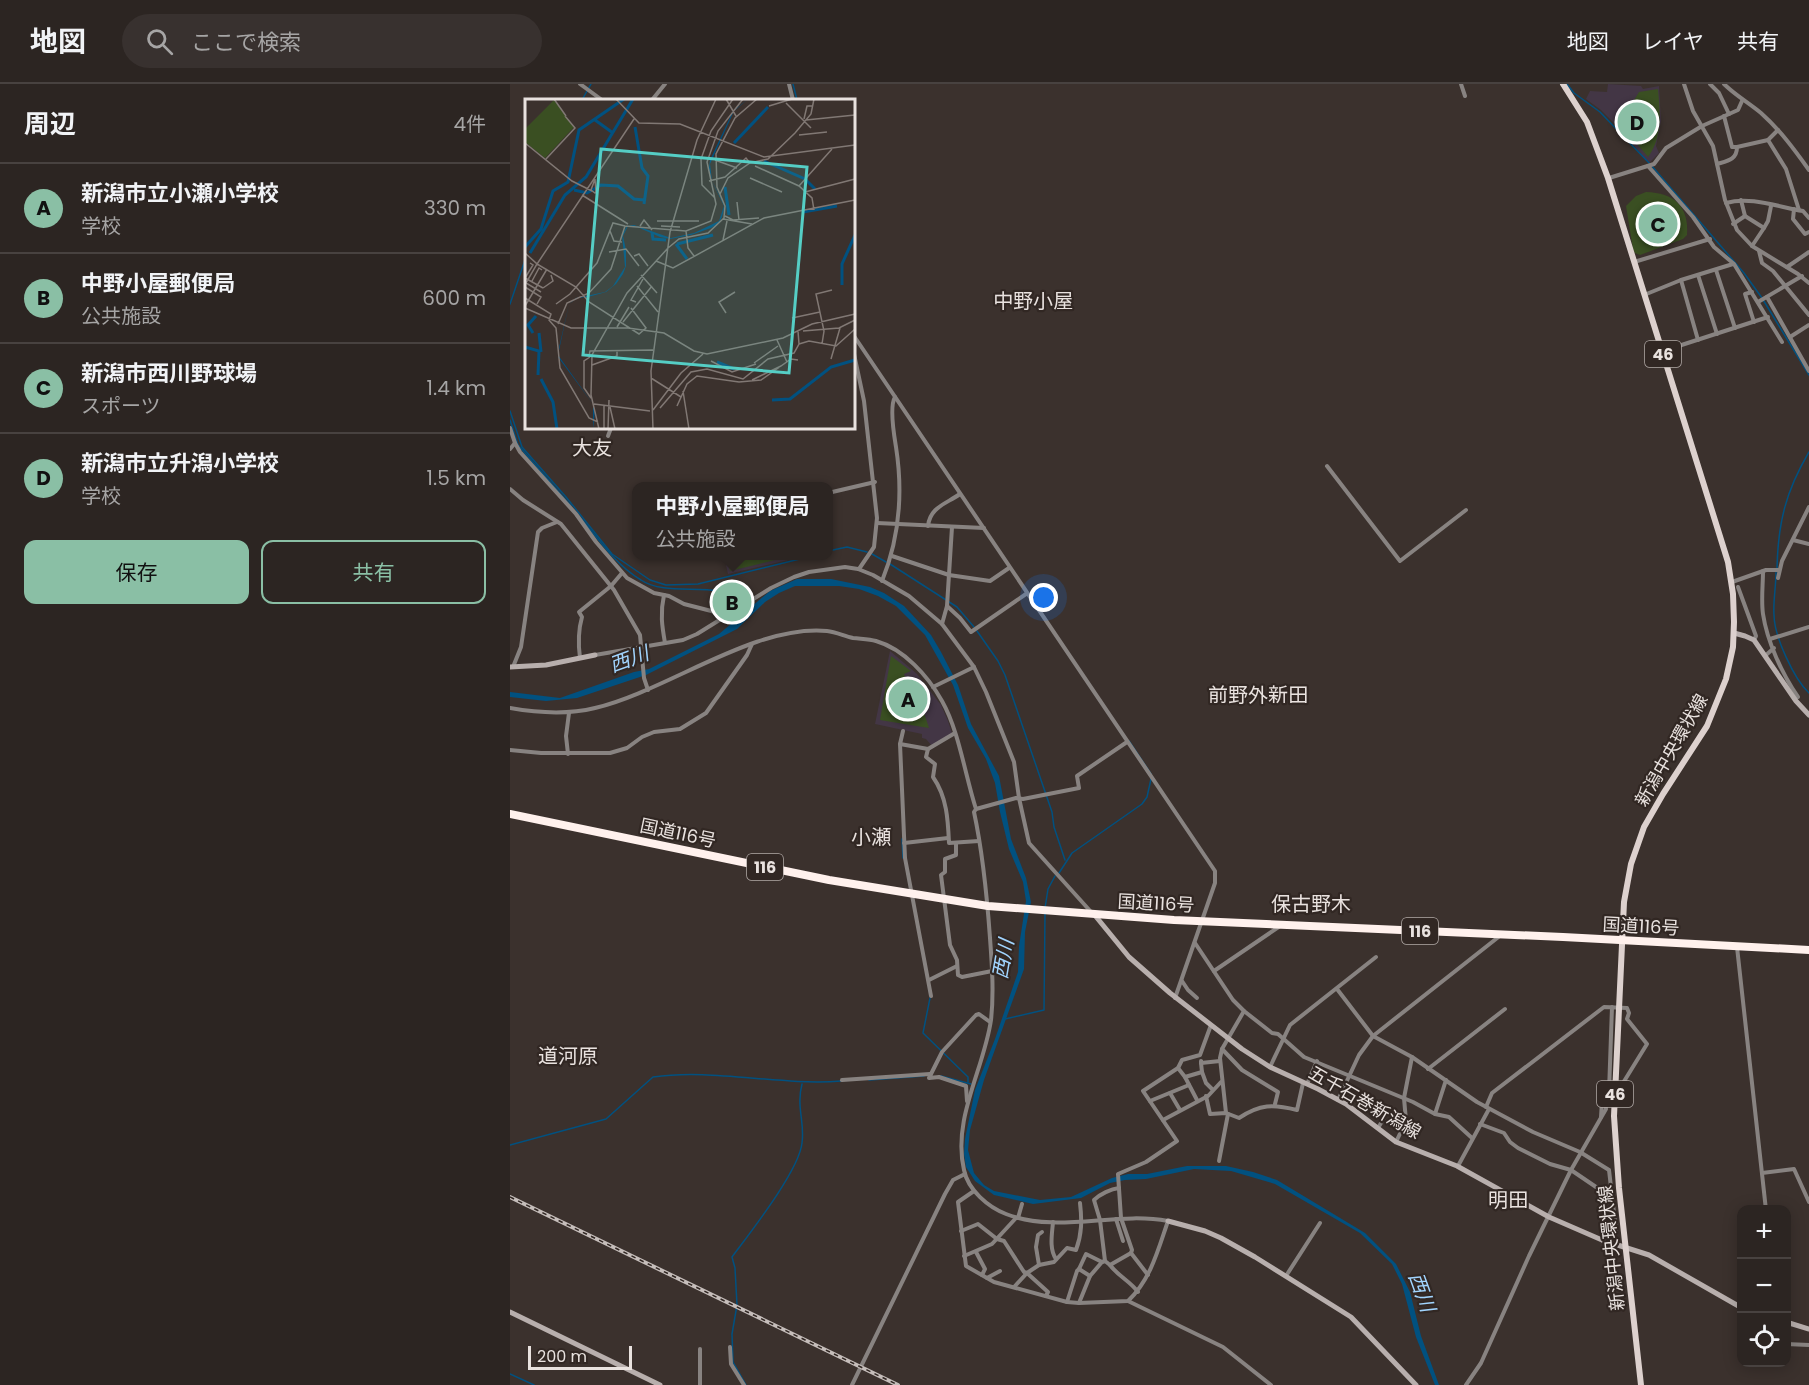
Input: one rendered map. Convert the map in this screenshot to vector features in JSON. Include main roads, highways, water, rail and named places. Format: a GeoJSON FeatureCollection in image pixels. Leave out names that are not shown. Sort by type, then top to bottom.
{"type":"FeatureCollection","features":[{"type":"Feature","properties":{"kind":"highway","name":"国道116号"},"geometry":{"type":"LineString","coordinates":[[510,814],[831,880],[988,906],[1202,920],[1809,950]]}},
{"type":"Feature","properties":{"kind":"main road","name":"新潟中央環状線"},"geometry":{"type":"LineString","coordinates":[[1563,84],[1587,122],[1608,178],[1735,584],[1734,633],[1730,666],[1712,716],[1692,752],[1652,811],[1637,843],[1625,892],[1615,1007],[1615,1147],[1641,1385]]}},
{"type":"Feature","properties":{"kind":"main road"},"geometry":{"type":"LineString","coordinates":[[1734,633],[1754,640],[1809,715]]}},
{"type":"Feature","properties":{"kind":"main road"},"geometry":{"type":"LineString","coordinates":[[512,667],[546,665],[595,655]]}},
{"type":"Feature","properties":{"kind":"main road","name":"五千石巻新潟線"},"geometry":{"type":"LineString","coordinates":[[1093,914],[1129,957],[1176,998],[1270,1067],[1338,1100],[1396,1142],[1458,1166],[1549,1217],[1602,1240],[1650,1255],[1737,1305]]}},
{"type":"Feature","properties":{"kind":"main road"},"geometry":{"type":"LineString","coordinates":[[1168,1221],[1221,1238],[1351,1317],[1416,1385]]}},
{"type":"Feature","properties":{"kind":"main road"},"geometry":{"type":"LineString","coordinates":[[510,1312],[660,1385]]}},
{"type":"Feature","properties":{"kind":"main road"},"geometry":{"type":"LineString","coordinates":[[1791,1324],[1809,1329]]}},
{"type":"Feature","properties":{"kind":"water"},"geometry":{"type":"Polygon","coordinates":[[[797,579],[831,579],[870,587],[904,606],[931,635],[941,652],[958,685],[971,724],[999,776],[1011,839],[1026,878],[1031,902],[1025,932],[1024,969],[984,1080],[970,1130],[968,1150],[974,1173],[984,1185],[994,1191],[1040,1200],[1071,1197],[1112,1178],[1128,1174],[1147,1174],[1187,1166],[1226,1166],[1277,1180],[1365,1233],[1396,1264],[1410,1292],[1421,1336],[1439,1385],[1435,1385],[1416,1337],[1402,1284],[1392,1264],[1360,1233],[1275,1184],[1231,1171],[1194,1169],[1146,1179],[1110,1183],[1081,1198],[1033,1204],[994,1195],[975,1181],[966,1167],[965,1139],[975,1090],[1018,972],[1019,946],[1026,901],[1023,882],[1009,849],[995,783],[986,759],[968,728],[953,685],[925,635],[896,606],[859,589],[839,586],[795,586],[765,602],[737,629],[646,675],[577,698],[546,701],[510,697],[510,692],[560,698],[649,669],[719,634],[770,591],[797,579]]]}},
{"type":"Feature","properties":{"kind":"waterway"},"geometry":{"type":"LineString","coordinates":[[583,99],[591,84]]}},
{"type":"Feature","properties":{"kind":"waterway"},"geometry":{"type":"LineString","coordinates":[[793,84],[797,99]]}},
{"type":"Feature","properties":{"kind":"waterway"},"geometry":{"type":"LineString","coordinates":[[1567,84],[1574,93],[1600,112],[1651,165],[1744,273],[1809,375]]}},
{"type":"Feature","properties":{"kind":"waterway"},"geometry":{"type":"LineString","coordinates":[[510,304],[525,260]]}},
{"type":"Feature","properties":{"kind":"waterway"},"geometry":{"type":"LineString","coordinates":[[510,411],[522,447],[612,554],[650,580],[666,585],[698,584],[796,560]]}},
{"type":"Feature","properties":{"kind":"waterway"},"geometry":{"type":"LineString","coordinates":[[510,420],[518,445],[571,506]]}},
{"type":"Feature","properties":{"kind":"waterway"},"geometry":{"type":"LineString","coordinates":[[1777,568],[1779,536],[1785,507],[1794,480],[1809,452]]}},
{"type":"Feature","properties":{"kind":"waterway"},"geometry":{"type":"LineString","coordinates":[[580,517],[615,559],[641,580],[666,588],[721,592],[743,603]]}},
{"type":"Feature","properties":{"kind":"waterway"},"geometry":{"type":"LineString","coordinates":[[833,550],[847,547],[867,552]]}},
{"type":"Feature","properties":{"kind":"waterway"},"geometry":{"type":"LineString","coordinates":[[872,554],[886,562]]}},
{"type":"Feature","properties":{"kind":"waterway"},"geometry":{"type":"LineString","coordinates":[[890,564],[957,607],[974,627]]}},
{"type":"Feature","properties":{"kind":"waterway"},"geometry":{"type":"LineString","coordinates":[[1776,572],[1774,610],[1777,634],[1791,668],[1809,693]]}},
{"type":"Feature","properties":{"kind":"waterway"},"geometry":{"type":"LineString","coordinates":[[977,631],[1005,675],[1052,812],[1054,827],[1065,860]]}},
{"type":"Feature","properties":{"kind":"waterway"},"geometry":{"type":"LineString","coordinates":[[1129,741],[1151,774]]}},
{"type":"Feature","properties":{"kind":"waterway"},"geometry":{"type":"LineString","coordinates":[[1059,873],[1072,853],[1142,804],[1147,797],[1151,779]]}},
{"type":"Feature","properties":{"kind":"waterway"},"geometry":{"type":"LineString","coordinates":[[902,839],[903,858]]}},
{"type":"Feature","properties":{"kind":"waterway"},"geometry":{"type":"LineString","coordinates":[[1045,908],[1048,889],[1055,876]]}},
{"type":"Feature","properties":{"kind":"waterway"},"geometry":{"type":"LineString","coordinates":[[1005,1019],[1044,1010],[1045,913]]}},
{"type":"Feature","properties":{"kind":"waterway"},"geometry":{"type":"LineString","coordinates":[[930,998],[923,1033],[968,1077],[968,1082]]}},
{"type":"Feature","properties":{"kind":"waterway"},"geometry":{"type":"LineString","coordinates":[[510,1145],[606,1119],[653,1077],[699,1075],[794,1081],[841,1081]]}},
{"type":"Feature","properties":{"kind":"waterway"},"geometry":{"type":"LineString","coordinates":[[869,1080],[924,1076]]}},
{"type":"Feature","properties":{"kind":"waterway"},"geometry":{"type":"LineString","coordinates":[[941,1076],[971,1084]]}},
{"type":"Feature","properties":{"kind":"waterway"},"geometry":{"type":"LineString","coordinates":[[746,1385],[733,1362],[732,1334],[737,1305],[735,1268],[732,1257],[772,1202],[799,1155],[803,1135],[800,1100],[802,1084]]}},
{"type":"Feature","properties":{"kind":"waterway"},"geometry":{"type":"LineString","coordinates":[[510,1374],[534,1385]]}},
{"type":"Feature","properties":{"kind":"railway"},"geometry":{"type":"LineString","coordinates":[[510,1197],[898,1385]]}},
{"type":"Feature","properties":{"kind":"place","name":"新潟市立升潟小学校"},"geometry":{"type":"Point","coordinates":[1637,122]}},
{"type":"Feature","properties":{"kind":"place","name":"新潟市西川野球場"},"geometry":{"type":"Point","coordinates":[1658,224]}},
{"type":"Feature","properties":{"kind":"place","name":"中野小屋郵便局"},"geometry":{"type":"Point","coordinates":[732,602]}},
{"type":"Feature","properties":{"kind":"place","name":"新潟市立小瀬小学校"},"geometry":{"type":"Point","coordinates":[908,699]}},
{"type":"Feature","properties":{"kind":"district","name":"中野小屋"},"geometry":{"type":"Point","coordinates":[1033,301]}},
{"type":"Feature","properties":{"kind":"district","name":"大友"},"geometry":{"type":"Point","coordinates":[592,448]}},
{"type":"Feature","properties":{"kind":"district","name":"前野外新田"},"geometry":{"type":"Point","coordinates":[1258,695]}},
{"type":"Feature","properties":{"kind":"district","name":"小瀬"},"geometry":{"type":"Point","coordinates":[871,837]}},
{"type":"Feature","properties":{"kind":"district","name":"保古野木"},"geometry":{"type":"Point","coordinates":[1311,904]}},
{"type":"Feature","properties":{"kind":"district","name":"道河原"},"geometry":{"type":"Point","coordinates":[568,1056]}},
{"type":"Feature","properties":{"kind":"district","name":"明田"},"geometry":{"type":"Point","coordinates":[1508,1200]}},
{"type":"Feature","properties":{"kind":"water label","name":"西川"},"geometry":{"type":"Point","coordinates":[629,659]}},
{"type":"Feature","properties":{"kind":"water label","name":"西川"},"geometry":{"type":"Point","coordinates":[1003,959]}},
{"type":"Feature","properties":{"kind":"water label","name":"西川"},"geometry":{"type":"Point","coordinates":[1422,1292]}}]}
